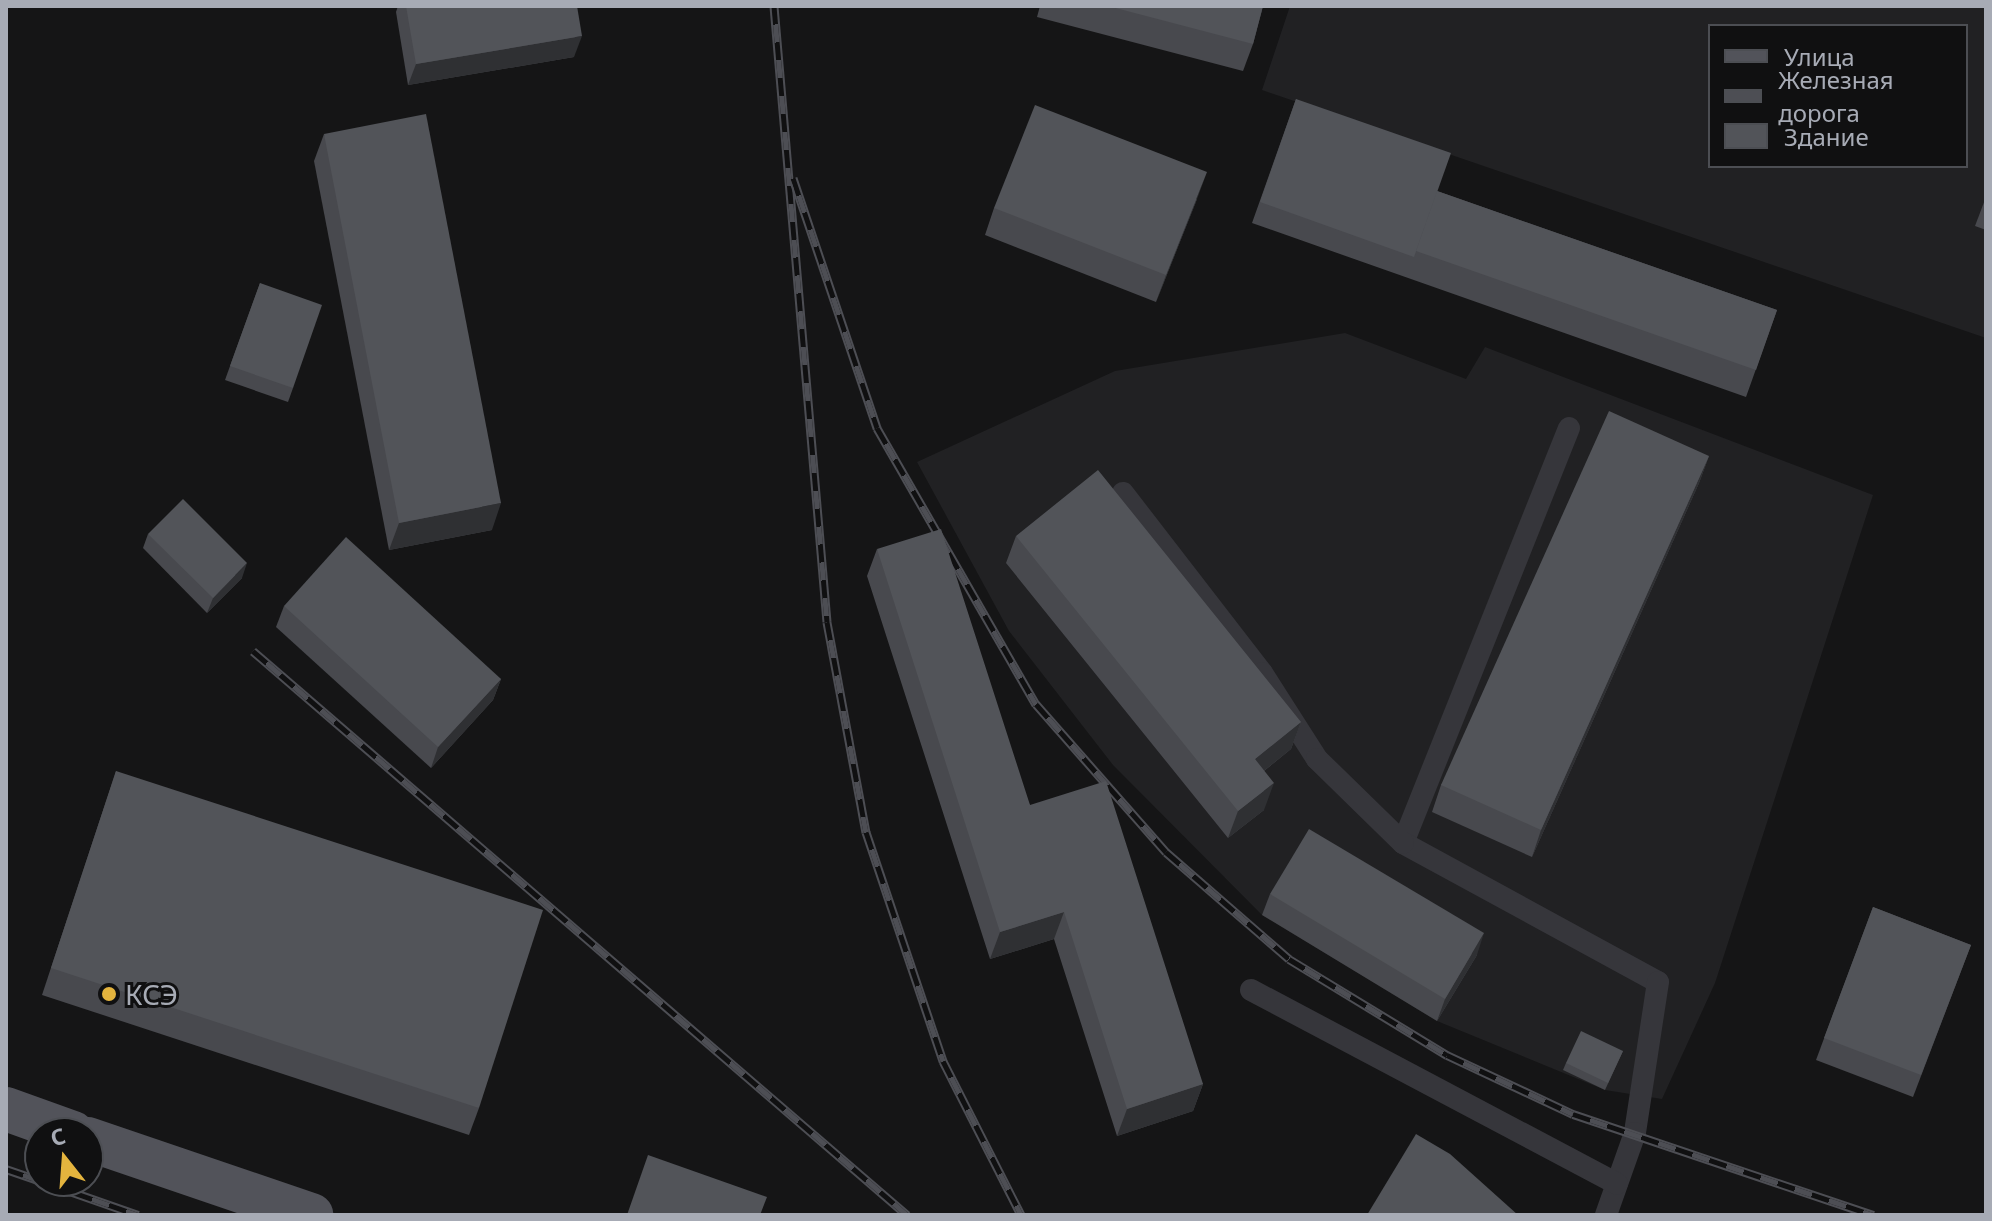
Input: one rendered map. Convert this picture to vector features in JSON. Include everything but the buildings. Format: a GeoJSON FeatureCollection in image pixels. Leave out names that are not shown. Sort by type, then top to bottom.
{"type":"FeatureCollection","features":[{"type":"Feature","properties":{"kind":"main road"},"geometry":{"type":"LineString","coordinates":[[6,1109],[28,1117]]}},
{"type":"Feature","properties":{"kind":"main road"},"geometry":{"type":"LineString","coordinates":[[104,1144],[311,1215]]}},
{"type":"Feature","properties":{"kind":"lane"},"geometry":{"type":"LineString","coordinates":[[1403,843],[1569,428]]}},
{"type":"Feature","properties":{"kind":"lane"},"geometry":{"type":"LineString","coordinates":[[1123,493],[1262,673],[1317,759],[1403,843],[1658,982],[1635,1133],[1606,1215]]}},
{"type":"Feature","properties":{"kind":"lane"},"geometry":{"type":"LineString","coordinates":[[1251,990],[1617,1184]]}},
{"type":"Feature","properties":{"kind":"shaded area"},"geometry":{"type":"Polygon","coordinates":[[[1290,6],[1986,6],[1986,338],[1262,90],[1290,6]]]}},
{"type":"Feature","properties":{"kind":"shaded area"},"geometry":{"type":"Polygon","coordinates":[[[1345,333],[1466,379],[1485,347],[1873,495],[1715,983],[1662,1099],[1605,1090],[1437,1021],[1262,915],[1113,765],[1009,631],[917,462],[1115,371],[1345,333]]]}},
{"type":"Feature","properties":{"kind":"railway"},"geometry":{"type":"LineString","coordinates":[[774,6],[827,622],[866,832],[943,1061],[1021,1215]]}},
{"type":"Feature","properties":{"kind":"railway"},"geometry":{"type":"LineString","coordinates":[[793,178],[877,428],[1036,704],[1166,852],[1289,959],[1447,1055],[1573,1114],[1873,1215]]}},
{"type":"Feature","properties":{"kind":"railway"},"geometry":{"type":"LineString","coordinates":[[253,651],[907,1215]]}},
{"type":"Feature","properties":{"kind":"railway"},"geometry":{"type":"LineString","coordinates":[[6,1169],[24,1175]]}},
{"type":"Feature","properties":{"kind":"railway"},"geometry":{"type":"LineString","coordinates":[[87,1197],[138,1215]]}},
{"type":"Feature","properties":{"kind":"place","name":"КСЭ"},"geometry":{"type":"Point","coordinates":[109,994]}}]}
